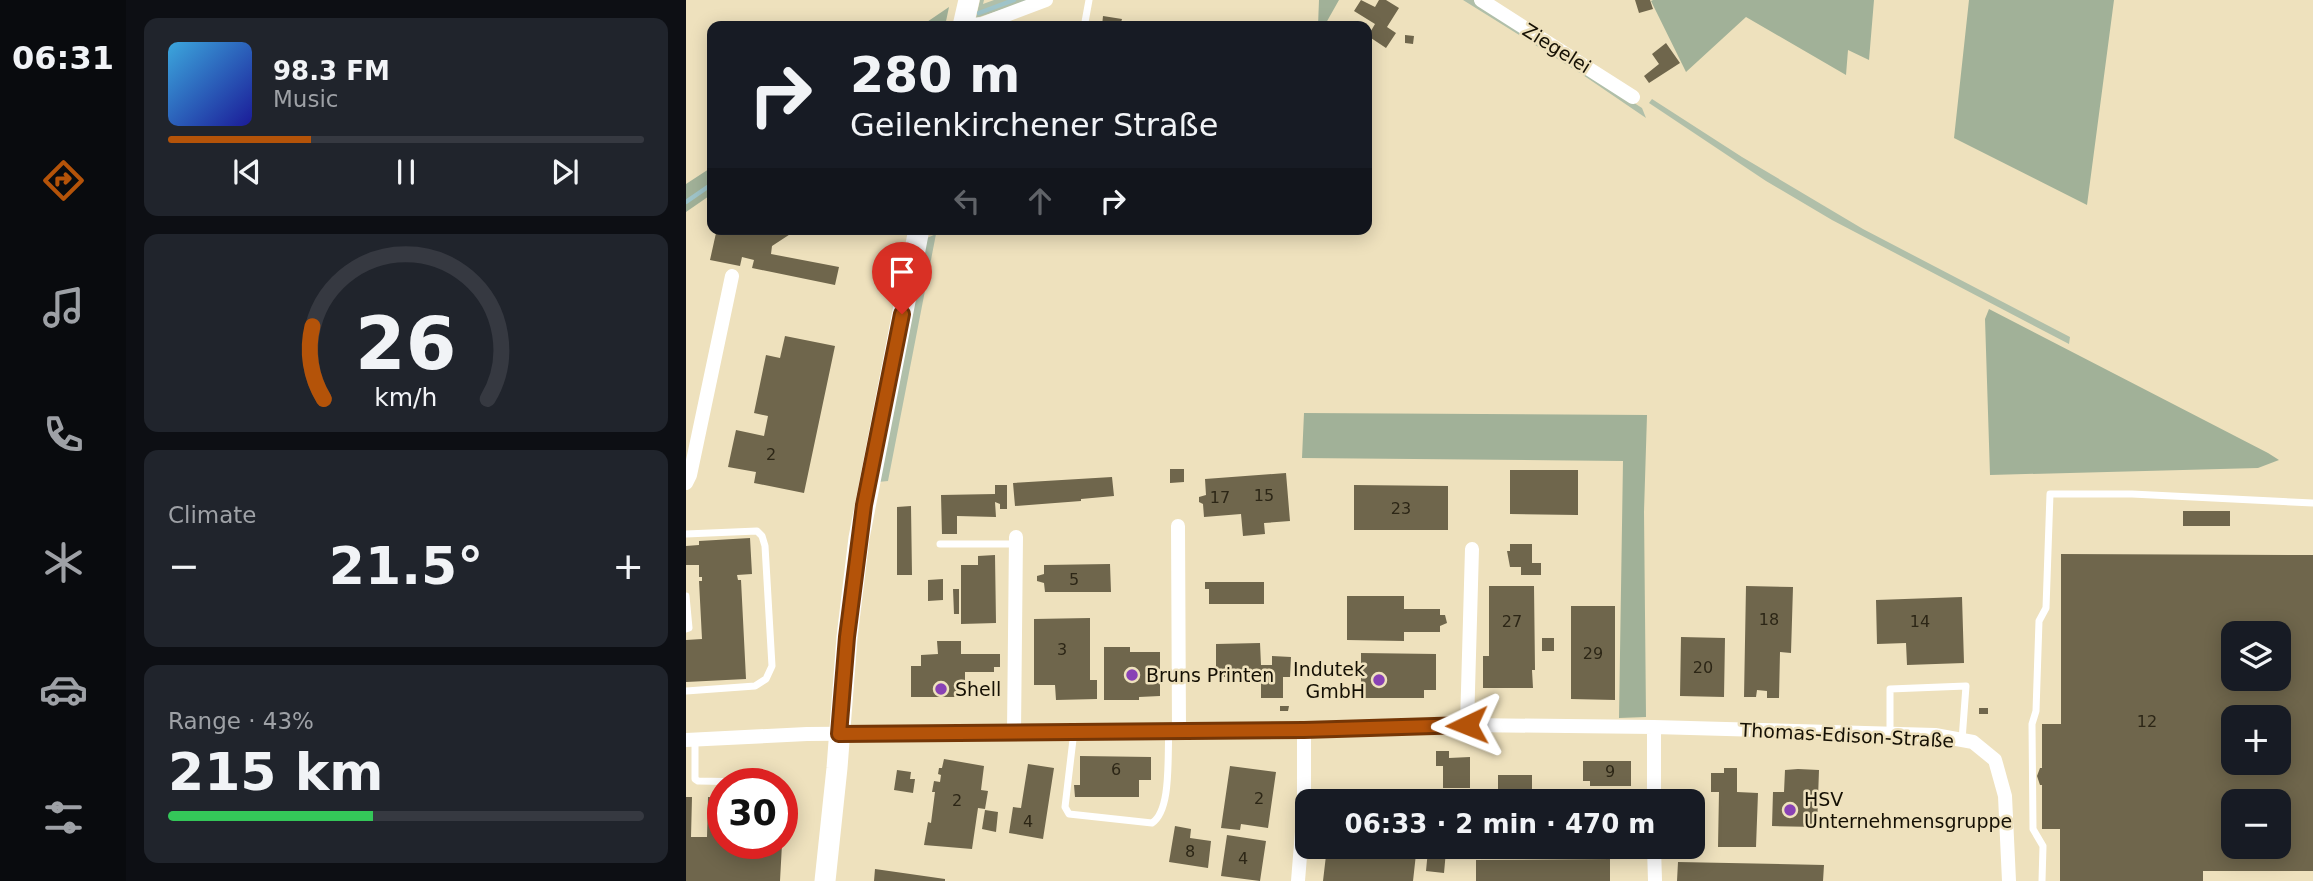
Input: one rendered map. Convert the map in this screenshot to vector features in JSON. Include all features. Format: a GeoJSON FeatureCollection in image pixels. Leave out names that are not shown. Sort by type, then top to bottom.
{"type":"FeatureCollection","features":[{"type":"Feature","properties":{"kind":"street"},"geometry":{"type":"LineString","coordinates":[[964,21],[969,0]]}},
{"type":"Feature","properties":{"kind":"street"},"geometry":{"type":"LineString","coordinates":[[990,21],[1046,0]]}},
{"type":"Feature","properties":{"kind":"street","name":"Ziegelei"},"geometry":{"type":"LineString","coordinates":[[1481,0],[1633,97]]}},
{"type":"Feature","properties":{"kind":"street"},"geometry":{"type":"LineString","coordinates":[[825,881],[847,637],[864,505],[918,235]]}},
{"type":"Feature","properties":{"kind":"street"},"geometry":{"type":"LineString","coordinates":[[686,482],[690,475],[732,276]]}},
{"type":"Feature","properties":{"kind":"street"},"geometry":{"type":"LineString","coordinates":[[1174,730],[1178,526]]}},
{"type":"Feature","properties":{"kind":"street"},"geometry":{"type":"LineString","coordinates":[[1014,731],[1016,540]]}},
{"type":"Feature","properties":{"kind":"street"},"geometry":{"type":"LineString","coordinates":[[1467,725],[1472,549]]}},
{"type":"Feature","properties":{"kind":"street","name":"Thomas-Edison-Straße"},"geometry":{"type":"LineString","coordinates":[[690,740],[839,734],[1304,730],[1467,725],[1935,735],[1973,742],[1995,760],[2005,796],[2009,881]]}},
{"type":"Feature","properties":{"kind":"street"},"geometry":{"type":"LineString","coordinates":[[1654,727],[1654,789]]}},
{"type":"Feature","properties":{"kind":"street"},"geometry":{"type":"LineString","coordinates":[[1298,881],[1304,807],[1304,730]]}},
{"type":"Feature","properties":{"kind":"street"},"geometry":{"type":"LineString","coordinates":[[1654,859],[1655,881]]}},
{"type":"Feature","properties":{"kind":"lane"},"geometry":{"type":"LineString","coordinates":[[1085,21],[1089,0]]}},
{"type":"Feature","properties":{"kind":"lane"},"geometry":{"type":"LineString","coordinates":[[2042,881],[2043,846],[2033,829],[2032,724],[2036,711],[2039,621],[2046,608],[2050,494],[2132,494],[2313,503]]}},
{"type":"Feature","properties":{"kind":"lane"},"geometry":{"type":"LineString","coordinates":[[686,534],[757,531],[762,537],[765,546],[772,666],[766,678],[755,686],[686,691]]}},
{"type":"Feature","properties":{"kind":"lane"},"geometry":{"type":"LineString","coordinates":[[940,544],[1016,540]]}},
{"type":"Feature","properties":{"kind":"lane"},"geometry":{"type":"LineString","coordinates":[[686,596],[689,628],[686,629]]}},
{"type":"Feature","properties":{"kind":"lane"},"geometry":{"type":"LineString","coordinates":[[1890,734],[1890,689],[1966,686],[1962,740]]}},
{"type":"Feature","properties":{"kind":"lane"},"geometry":{"type":"LineString","coordinates":[[1074,731],[1065,807],[1069,814],[1152,823],[1162,814],[1165,803],[1174,730]]}},
{"type":"Feature","properties":{"kind":"lane"},"geometry":{"type":"LineString","coordinates":[[690,740],[695,779],[707,781]]}},
{"type":"Feature","properties":{"kind":"green space"},"geometry":{"type":"Polygon","coordinates":[[[980,0],[984,0],[983,4],[994,0],[1031,0],[976,18],[980,0]]]}},
{"type":"Feature","properties":{"kind":"green space"},"geometry":{"type":"Polygon","coordinates":[[[1319,0],[1339,0],[1327,21],[1318,21],[1319,0]]]}},
{"type":"Feature","properties":{"kind":"green space"},"geometry":{"type":"Polygon","coordinates":[[[1463,0],[1474,0],[1642,108],[1646,118],[1580,73],[1463,0]]]}},
{"type":"Feature","properties":{"kind":"green space"},"geometry":{"type":"Polygon","coordinates":[[[1874,0],[1869,60],[1848,50],[1846,75],[1746,17],[1686,72],[1651,1],[1874,0]]]}},
{"type":"Feature","properties":{"kind":"green space"},"geometry":{"type":"Polygon","coordinates":[[[1969,0],[2114,0],[2087,205],[1954,138],[1969,0]]]}},
{"type":"Feature","properties":{"kind":"green space"},"geometry":{"type":"Polygon","coordinates":[[[949,7],[946,21],[928,21],[949,7]]]}},
{"type":"Feature","properties":{"kind":"green space"},"geometry":{"type":"Polygon","coordinates":[[[1652,99],[1742,157],[1863,229],[2070,337],[2069,344],[1832,220],[1766,181],[1649,103],[1652,99]]]}},
{"type":"Feature","properties":{"kind":"green space"},"geometry":{"type":"Polygon","coordinates":[[[707,170],[707,197],[686,212],[686,184],[707,170]]]}},
{"type":"Feature","properties":{"kind":"green space"},"geometry":{"type":"Polygon","coordinates":[[[936,235],[888,481],[878,482],[927,238],[936,235]]]}},
{"type":"Feature","properties":{"kind":"green space"},"geometry":{"type":"Polygon","coordinates":[[[1989,309],[2279,460],[2258,468],[1990,475],[1985,319],[1989,309]]]}},
{"type":"Feature","properties":{"kind":"green space"},"geometry":{"type":"Polygon","coordinates":[[[1304,413],[1647,415],[1644,512],[1646,717],[1619,718],[1623,461],[1302,458],[1304,413]]]}},
{"type":"Feature","properties":{"kind":"building"},"geometry":{"type":"Polygon","coordinates":[[[1361,0],[1375,7],[1379,0],[1386,0],[1399,8],[1387,27],[1396,33],[1386,48],[1372,39],[1375,24],[1354,11],[1361,0]]]}},
{"type":"Feature","properties":{"kind":"building"},"geometry":{"type":"Polygon","coordinates":[[[1635,0],[1650,0],[1653,9],[1639,13],[1635,0]]]}},
{"type":"Feature","properties":{"kind":"building"},"geometry":{"type":"Polygon","coordinates":[[[1103,16],[1122,19],[1121,21],[1102,21],[1103,16]]]}},
{"type":"Feature","properties":{"kind":"building"},"geometry":{"type":"Polygon","coordinates":[[[1405,35],[1414,36],[1413,44],[1405,43],[1405,35]]]}},
{"type":"Feature","properties":{"kind":"building"},"geometry":{"type":"Polygon","coordinates":[[[1666,43],[1680,63],[1649,83],[1644,76],[1659,64],[1652,54],[1666,43]]]}},
{"type":"Feature","properties":{"kind":"building"},"geometry":{"type":"Polygon","coordinates":[[[716,235],[789,235],[772,246],[771,254],[839,267],[835,285],[752,268],[754,260],[742,257],[740,266],[710,260],[716,235]]]}},
{"type":"Feature","properties":{"kind":"building"},"geometry":{"type":"Polygon","coordinates":[[[785,336],[835,346],[804,493],[754,483],[756,472],[728,467],[736,430],[764,436],[768,416],[754,413],[766,355],[780,358],[785,336]]]}},
{"type":"Feature","properties":{"kind":"building"},"geometry":{"type":"Polygon","coordinates":[[[1170,469],[1184,469],[1184,482],[1170,483],[1170,469]]]}},
{"type":"Feature","properties":{"kind":"building"},"geometry":{"type":"Polygon","coordinates":[[[1510,470],[1578,470],[1578,515],[1510,514],[1510,470]]]}},
{"type":"Feature","properties":{"kind":"building"},"geometry":{"type":"Polygon","coordinates":[[[1286,473],[1290,521],[1264,523],[1265,534],[1243,536],[1241,514],[1204,517],[1203,504],[1199,502],[1199,497],[1206,495],[1205,479],[1286,473]]]}},
{"type":"Feature","properties":{"kind":"building"},"geometry":{"type":"Polygon","coordinates":[[[1112,477],[1114,496],[1015,506],[1013,483],[1112,477]]]}},
{"type":"Feature","properties":{"kind":"building"},"geometry":{"type":"Polygon","coordinates":[[[995,485],[1007,485],[1007,509],[1000,509],[1000,504],[995,502],[996,517],[957,516],[957,534],[942,534],[941,495],[995,494],[995,485]]]}},
{"type":"Feature","properties":{"kind":"building"},"geometry":{"type":"Polygon","coordinates":[[[1354,485],[1448,486],[1448,530],[1354,530],[1354,485]]]}},
{"type":"Feature","properties":{"kind":"building"},"geometry":{"type":"Polygon","coordinates":[[[911,506],[912,575],[897,575],[897,507],[911,506]]]}},
{"type":"Feature","properties":{"kind":"building"},"geometry":{"type":"Polygon","coordinates":[[[2183,511],[2230,511],[2230,526],[2183,526],[2183,511]]]}},
{"type":"Feature","properties":{"kind":"building"},"geometry":{"type":"Polygon","coordinates":[[[750,538],[752,574],[737,575],[738,580],[741,580],[746,679],[686,682],[686,640],[702,639],[699,581],[702,581],[702,577],[699,577],[699,565],[686,565],[686,546],[699,545],[699,541],[750,538]]]}},
{"type":"Feature","properties":{"kind":"building"},"geometry":{"type":"Polygon","coordinates":[[[1510,544],[1532,544],[1532,563],[1541,563],[1541,575],[1521,575],[1521,567],[1510,567],[1507,551],[1510,551],[1510,544]]]}},
{"type":"Feature","properties":{"kind":"building"},"geometry":{"type":"Polygon","coordinates":[[[2061,554],[2313,555],[2313,871],[2203,871],[2203,881],[2060,881],[2060,829],[2042,829],[2042,785],[2037,776],[2042,768],[2042,724],[2061,724],[2061,554]]]}},
{"type":"Feature","properties":{"kind":"building"},"geometry":{"type":"Polygon","coordinates":[[[995,555],[996,623],[961,624],[961,565],[978,565],[978,556],[995,555]]]}},
{"type":"Feature","properties":{"kind":"building"},"geometry":{"type":"Polygon","coordinates":[[[1110,564],[1111,592],[1045,592],[1044,583],[1037,581],[1037,576],[1044,574],[1044,565],[1110,564]]]}},
{"type":"Feature","properties":{"kind":"building"},"geometry":{"type":"Polygon","coordinates":[[[943,579],[943,600],[928,601],[928,580],[943,579]]]}},
{"type":"Feature","properties":{"kind":"building"},"geometry":{"type":"Polygon","coordinates":[[[1205,582],[1264,582],[1264,604],[1209,604],[1209,589],[1205,589],[1205,582]]]}},
{"type":"Feature","properties":{"kind":"building"},"geometry":{"type":"Polygon","coordinates":[[[1489,586],[1534,586],[1533,688],[1483,688],[1483,656],[1489,656],[1489,586]]]}},
{"type":"Feature","properties":{"kind":"building"},"geometry":{"type":"Polygon","coordinates":[[[1746,586],[1793,587],[1791,653],[1780,652],[1779,698],[1767,698],[1767,691],[1757,690],[1756,697],[1744,697],[1746,586]]]}},
{"type":"Feature","properties":{"kind":"building"},"geometry":{"type":"Polygon","coordinates":[[[953,589],[959,589],[959,614],[954,614],[953,589]]]}},
{"type":"Feature","properties":{"kind":"building"},"geometry":{"type":"Polygon","coordinates":[[[1347,596],[1404,596],[1404,609],[1440,609],[1440,615],[1445,615],[1447,623],[1440,626],[1440,632],[1404,632],[1404,641],[1347,640],[1347,596]]]}},
{"type":"Feature","properties":{"kind":"building"},"geometry":{"type":"Polygon","coordinates":[[[1962,597],[1964,663],[1907,665],[1906,643],[1877,644],[1876,600],[1962,597]]]}},
{"type":"Feature","properties":{"kind":"building"},"geometry":{"type":"Polygon","coordinates":[[[1571,606],[1615,606],[1615,700],[1571,699],[1571,606]]]}},
{"type":"Feature","properties":{"kind":"building"},"geometry":{"type":"Polygon","coordinates":[[[1090,618],[1090,680],[1097,680],[1097,699],[1056,700],[1055,685],[1034,685],[1034,619],[1090,618]]]}},
{"type":"Feature","properties":{"kind":"building"},"geometry":{"type":"Polygon","coordinates":[[[1681,637],[1725,638],[1724,697],[1680,696],[1681,637]]]}},
{"type":"Feature","properties":{"kind":"building"},"geometry":{"type":"Polygon","coordinates":[[[1542,638],[1554,638],[1554,651],[1542,651],[1542,638]]]}},
{"type":"Feature","properties":{"kind":"building"},"geometry":{"type":"Polygon","coordinates":[[[937,641],[961,641],[961,654],[1000,654],[1000,667],[994,667],[994,672],[965,672],[965,697],[911,697],[911,666],[921,666],[921,655],[938,654],[937,641]]]}},
{"type":"Feature","properties":{"kind":"building"},"geometry":{"type":"Polygon","coordinates":[[[1260,643],[1261,665],[1272,665],[1272,656],[1291,657],[1290,677],[1283,677],[1283,698],[1261,698],[1261,677],[1216,677],[1216,644],[1260,643]]]}},
{"type":"Feature","properties":{"kind":"building","name":"Bruns Printen"},"geometry":{"type":"Polygon","coordinates":[[[1104,647],[1130,647],[1130,652],[1160,652],[1160,696],[1139,697],[1139,700],[1104,700],[1104,647]]]}},
{"type":"Feature","properties":{"kind":"building"},"geometry":{"type":"Polygon","coordinates":[[[1361,653],[1436,654],[1436,690],[1424,690],[1424,698],[1361,698],[1361,653]]]}},
{"type":"Feature","properties":{"kind":"building"},"geometry":{"type":"Polygon","coordinates":[[[1280,706],[1289,706],[1288,711],[1280,711],[1280,706]]]}},
{"type":"Feature","properties":{"kind":"building"},"geometry":{"type":"Polygon","coordinates":[[[1979,708],[1988,708],[1988,714],[1979,714],[1979,708]]]}},
{"type":"Feature","properties":{"kind":"building"},"geometry":{"type":"Polygon","coordinates":[[[1436,751],[1449,751],[1449,758],[1470,757],[1470,788],[1443,788],[1443,766],[1436,766],[1436,751]]]}},
{"type":"Feature","properties":{"kind":"building"},"geometry":{"type":"Polygon","coordinates":[[[1080,756],[1151,757],[1151,780],[1139,780],[1139,797],[1075,797],[1074,785],[1080,785],[1080,756]]]}},
{"type":"Feature","properties":{"kind":"building"},"geometry":{"type":"Polygon","coordinates":[[[944,759],[984,766],[981,790],[988,791],[985,809],[978,808],[972,849],[924,845],[928,822],[931,823],[934,781],[940,782],[939,768],[942,768],[944,759]]]}},
{"type":"Feature","properties":{"kind":"building"},"geometry":{"type":"Polygon","coordinates":[[[1583,761],[1631,761],[1631,786],[1590,786],[1590,781],[1583,781],[1583,761]]]}},
{"type":"Feature","properties":{"kind":"building"},"geometry":{"type":"Polygon","coordinates":[[[1028,764],[1054,768],[1043,839],[1009,833],[1013,807],[1021,808],[1028,764]]]}},
{"type":"Feature","properties":{"kind":"building"},"geometry":{"type":"Polygon","coordinates":[[[1230,766],[1276,772],[1268,828],[1241,824],[1240,830],[1221,828],[1230,766]]]}},
{"type":"Feature","properties":{"kind":"building"},"geometry":{"type":"Polygon","coordinates":[[[1724,768],[1737,768],[1737,792],[1758,793],[1756,847],[1718,847],[1719,792],[1711,792],[1711,773],[1724,773],[1724,768]]]}},
{"type":"Feature","properties":{"kind":"building"},"geometry":{"type":"Polygon","coordinates":[[[897,770],[911,772],[910,779],[915,779],[913,793],[894,790],[897,770]]]}},
{"type":"Feature","properties":{"kind":"building"},"geometry":{"type":"Polygon","coordinates":[[[1785,770],[1819,770],[1817,827],[1772,826],[1773,792],[1784,792],[1785,770]]]}},
{"type":"Feature","properties":{"kind":"building"},"geometry":{"type":"Polygon","coordinates":[[[1498,775],[1532,775],[1532,789],[1498,789],[1498,775]]]}},
{"type":"Feature","properties":{"kind":"building"},"geometry":{"type":"Polygon","coordinates":[[[686,797],[692,797],[691,837],[707,837],[707,859],[781,859],[780,881],[686,881],[686,797]]]}},
{"type":"Feature","properties":{"kind":"building"},"geometry":{"type":"Polygon","coordinates":[[[985,810],[998,812],[996,832],[982,829],[985,810]]]}},
{"type":"Feature","properties":{"kind":"building"},"geometry":{"type":"Polygon","coordinates":[[[1175,826],[1191,829],[1190,838],[1211,841],[1208,868],[1169,862],[1175,826]]]}},
{"type":"Feature","properties":{"kind":"building"},"geometry":{"type":"Polygon","coordinates":[[[1227,835],[1266,841],[1260,881],[1221,876],[1227,835]]]}},
{"type":"Feature","properties":{"kind":"building"},"geometry":{"type":"Polygon","coordinates":[[[1326,859],[1415,859],[1413,881],[1323,881],[1326,859]]]}},
{"type":"Feature","properties":{"kind":"building"},"geometry":{"type":"Polygon","coordinates":[[[1427,859],[1445,859],[1444,873],[1426,871],[1427,859]]]}},
{"type":"Feature","properties":{"kind":"building"},"geometry":{"type":"Polygon","coordinates":[[[1610,859],[1610,881],[1476,881],[1476,860],[1610,859]]]}},
{"type":"Feature","properties":{"kind":"building"},"geometry":{"type":"Polygon","coordinates":[[[1678,862],[1824,865],[1823,881],[1677,881],[1678,862]]]}},
{"type":"Feature","properties":{"kind":"building"},"geometry":{"type":"Polygon","coordinates":[[[875,869],[945,879],[945,881],[874,881],[875,869]]]}},
{"type":"Feature","properties":{"kind":"waterway"},"geometry":{"type":"LineString","coordinates":[[979,13],[1014,0]]}},
{"type":"Feature","properties":{"kind":"waterway"},"geometry":{"type":"LineString","coordinates":[[686,202],[707,187]]}},
{"type":"Feature","properties":{"kind":"place","name":"Bruns Printen"},"geometry":{"type":"Point","coordinates":[1132,675]}},
{"type":"Feature","properties":{"kind":"place","name":"Indutek GmbH"},"geometry":{"type":"Point","coordinates":[1379,680]}},
{"type":"Feature","properties":{"kind":"place","name":"Shell"},"geometry":{"type":"Point","coordinates":[941,689]}},
{"type":"Feature","properties":{"kind":"place","name":"HSV Unternehmensgruppe"},"geometry":{"type":"Point","coordinates":[1790,810]}},
{"type":"Feature","properties":{"kind":"route"},"geometry":{"type":"LineString","coordinates":[[902,314],[864,505],[847,637],[839,734],[1304,730],[1467,725]]}}]}
